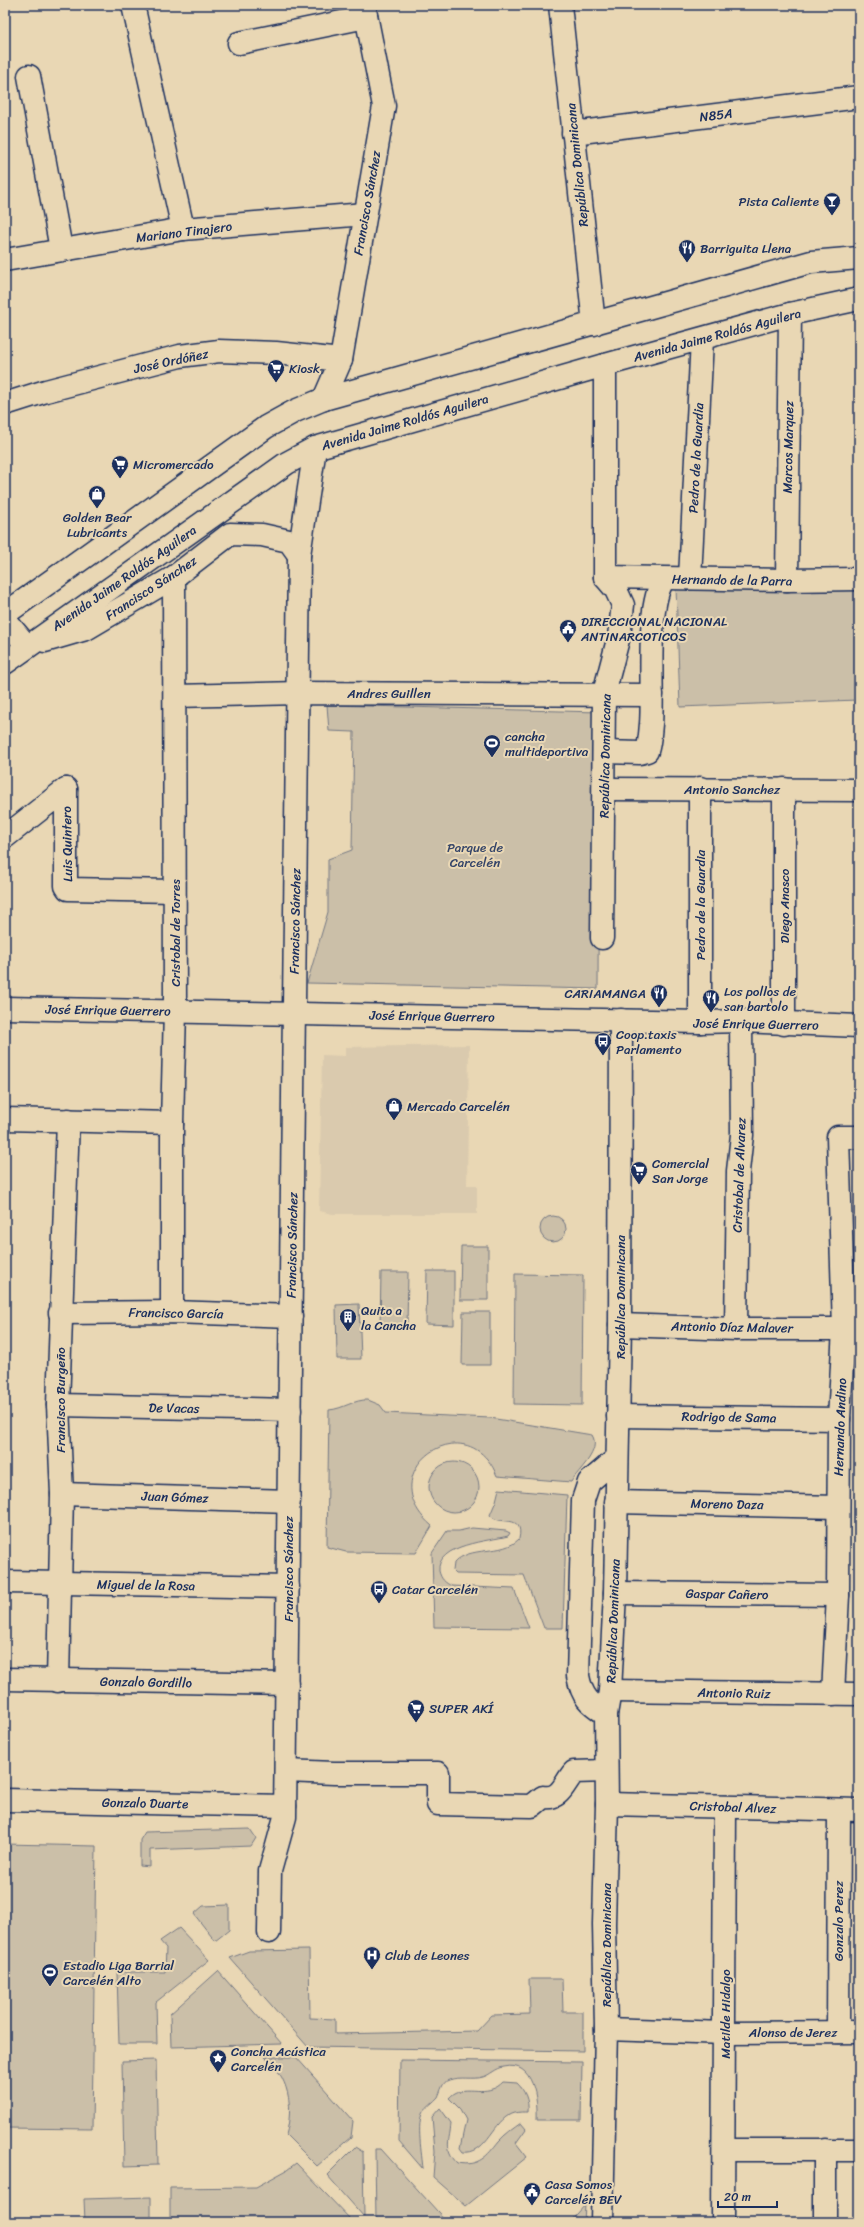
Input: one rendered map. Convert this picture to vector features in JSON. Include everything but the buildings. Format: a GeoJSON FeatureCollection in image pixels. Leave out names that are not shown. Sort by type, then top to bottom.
{"type":"FeatureCollection","features":[{"type":"Feature","properties":{"kind":"street"},"geometry":{"type":"LineString","coordinates":[[133,5],[184,229]]}},
{"type":"Feature","properties":{"kind":"street","name":"República Dominicana"},"geometry":{"type":"LineString","coordinates":[[560,5],[594,324]]}},
{"type":"Feature","properties":{"kind":"street"},"geometry":{"type":"LineString","coordinates":[[239,43],[365,11]]}},
{"type":"Feature","properties":{"kind":"street","name":"Francisco Sánchez"},"geometry":{"type":"LineString","coordinates":[[324,399],[341,360],[384,106],[365,11]]}},
{"type":"Feature","properties":{"kind":"street"},"geometry":{"type":"LineString","coordinates":[[28,76],[61,250]]}},
{"type":"Feature","properties":{"kind":"street","name":"N85A"},"geometry":{"type":"LineString","coordinates":[[573,133],[859,97]]}},
{"type":"Feature","properties":{"kind":"street","name":"Mariano Tinajero"},"geometry":{"type":"LineString","coordinates":[[5,260],[184,229],[365,214]]}},
{"type":"Feature","properties":{"kind":"street"},"geometry":{"type":"LineString","coordinates":[[5,614],[266,428],[295,411],[324,399],[811,262],[859,258]]}},
{"type":"Feature","properties":{"kind":"street","name":"Avenida Jaime Roldós Aguilera"},"geometry":{"type":"LineString","coordinates":[[5,663],[287,463],[315,448],[605,364],[790,314],[859,299]]}},
{"type":"Feature","properties":{"kind":"street","name":"Marcos Marquez"},"geometry":{"type":"LineString","coordinates":[[787,580],[790,314]]}},
{"type":"Feature","properties":{"kind":"street","name":"Pedro de la Guardia"},"geometry":{"type":"LineString","coordinates":[[690,578],[702,339]]}},
{"type":"Feature","properties":{"kind":"street","name":"José Ordóñez"},"geometry":{"type":"LineString","coordinates":[[5,404],[46,391],[180,356],[219,351],[276,353],[341,360]]}},
{"type":"Feature","properties":{"kind":"street"},"geometry":{"type":"LineString","coordinates":[[605,364],[605,577]]}},
{"type":"Feature","properties":{"kind":"street","name":"Francisco Sánchez"},"geometry":{"type":"LineString","coordinates":[[269,1932],[270,1871],[285,1817],[300,555],[315,448]]}},
{"type":"Feature","properties":{"kind":"street","name":"Francisco Sánchez"},"geometry":{"type":"LineString","coordinates":[[27,646],[86,629],[174,577],[230,534],[262,535],[289,541],[300,555]]}},
{"type":"Feature","properties":{"kind":"street","name":"Cristobal de Torres"},"geometry":{"type":"LineString","coordinates":[[172,1312],[172,1123],[175,1011],[174,577]]}},
{"type":"Feature","properties":{"kind":"street","name":"República Dominicana"},"geometry":{"type":"LineString","coordinates":[[602,938],[604,693],[619,636],[623,605],[616,590],[605,577]]}},
{"type":"Feature","properties":{"kind":"street","name":"Hernando de la Parra"},"geometry":{"type":"LineString","coordinates":[[605,577],[787,580],[859,579]]}},
{"type":"Feature","properties":{"kind":"street"},"geometry":{"type":"LineString","coordinates":[[604,752],[640,753],[646,751],[649,746],[652,695],[653,617],[659,586],[664,579]]}},
{"type":"Feature","properties":{"kind":"street"},"geometry":{"type":"LineString","coordinates":[[620,598],[635,601],[646,606],[653,617]]}},
{"type":"Feature","properties":{"kind":"street"},"geometry":{"type":"LineString","coordinates":[[5,620],[27,646]]}},
{"type":"Feature","properties":{"kind":"street","name":"Andres Guillen"},"geometry":{"type":"LineString","coordinates":[[175,696],[298,693],[604,693],[652,695]]}},
{"type":"Feature","properties":{"kind":"street","name":"Pedro de la Guardia"},"geometry":{"type":"LineString","coordinates":[[700,788],[700,1022]]}},
{"type":"Feature","properties":{"kind":"street","name":"Antonio Sanchez"},"geometry":{"type":"LineString","coordinates":[[604,789],[700,788],[859,790]]}},
{"type":"Feature","properties":{"kind":"street","name":"Luis Quintero"},"geometry":{"type":"LineString","coordinates":[[5,837],[66,789],[66,886],[68,889],[174,891]]}},
{"type":"Feature","properties":{"kind":"street","name":"Diego Anasco"},"geometry":{"type":"LineString","coordinates":[[784,789],[784,1024]]}},
{"type":"Feature","properties":{"kind":"street","name":"José Enrique Guerrero"},"geometry":{"type":"LineString","coordinates":[[5,1008],[700,1022],[741,1021],[859,1026]]}},
{"type":"Feature","properties":{"kind":"street","name":"República Dominicana"},"geometry":{"type":"LineString","coordinates":[[602,2222],[606,2029],[604,1924],[607,1804],[606,1714],[610,1691],[615,1593],[616,1458],[620,1325],[621,1020]]}},
{"type":"Feature","properties":{"kind":"street","name":"Cristobal de Alvarez"},"geometry":{"type":"LineString","coordinates":[[736,1328],[738,1171],[742,1135],[741,1021]]}},
{"type":"Feature","properties":{"kind":"street"},"geometry":{"type":"LineString","coordinates":[[5,1119],[172,1123]]}},
{"type":"Feature","properties":{"kind":"street","name":"Francisco Burgeño"},"geometry":{"type":"LineString","coordinates":[[58,1681],[62,1494],[58,1405],[60,1313],[68,1120]]}},
{"type":"Feature","properties":{"kind":"street","name":"Hernando Andino"},"geometry":{"type":"LineString","coordinates":[[833,1694],[838,1595],[839,1419],[844,1329],[838,1137],[859,1137]]}},
{"type":"Feature","properties":{"kind":"street","name":"Francisco García"},"geometry":{"type":"LineString","coordinates":[[60,1313],[172,1312],[291,1316]]}},
{"type":"Feature","properties":{"kind":"street","name":"Antonio Díaz Malaver"},"geometry":{"type":"LineString","coordinates":[[620,1325],[844,1329]]}},
{"type":"Feature","properties":{"kind":"street","name":"De Vacas"},"geometry":{"type":"LineString","coordinates":[[58,1405],[290,1410]]}},
{"type":"Feature","properties":{"kind":"street","name":"Rodrigo de Sama"},"geometry":{"type":"LineString","coordinates":[[618,1416],[839,1419]]}},
{"type":"Feature","properties":{"kind":"street"},"geometry":{"type":"LineString","coordinates":[[606,1714],[591,1704],[580,1690],[578,1676],[583,1500],[589,1482],[616,1458]]}},
{"type":"Feature","properties":{"kind":"street","name":"Juan Gómez"},"geometry":{"type":"LineString","coordinates":[[62,1494],[289,1501]]}},
{"type":"Feature","properties":{"kind":"street","name":"Moreno Daza"},"geometry":{"type":"LineString","coordinates":[[616,1502],[838,1507]]}},
{"type":"Feature","properties":{"kind":"street","name":"Miguel de la Rosa"},"geometry":{"type":"LineString","coordinates":[[5,1582],[288,1587]]}},
{"type":"Feature","properties":{"kind":"street","name":"Gaspar Cañero"},"geometry":{"type":"LineString","coordinates":[[615,1593],[838,1595]]}},
{"type":"Feature","properties":{"kind":"street","name":"Gonzalo Gordillo"},"geometry":{"type":"LineString","coordinates":[[5,1679],[287,1684]]}},
{"type":"Feature","properties":{"kind":"street","name":"Antonio Ruiz"},"geometry":{"type":"LineString","coordinates":[[610,1691],[859,1694]]}},
{"type":"Feature","properties":{"kind":"street"},"geometry":{"type":"LineString","coordinates":[[286,1771],[334,1773],[438,1773],[438,1804],[532,1806],[543,1798],[549,1798],[558,1794],[566,1780],[574,1772],[606,1771]]}},
{"type":"Feature","properties":{"kind":"street","name":"Gonzalo Duarte"},"geometry":{"type":"LineString","coordinates":[[5,1800],[285,1806]]}},
{"type":"Feature","properties":{"kind":"street","name":"Cristobal Alvez"},"geometry":{"type":"LineString","coordinates":[[607,1804],[849,1810]]}},
{"type":"Feature","properties":{"kind":"street","name":"Matilde Hidalgo"},"geometry":{"type":"LineString","coordinates":[[723,2222],[725,1807]]}},
{"type":"Feature","properties":{"kind":"street","name":"Gonzalo Perez"},"geometry":{"type":"LineString","coordinates":[[838,2032],[849,1810]]}},
{"type":"Feature","properties":{"kind":"street","name":"Alonso de Jerez"},"geometry":{"type":"LineString","coordinates":[[606,2029],[725,2033],[859,2032]]}},
{"type":"Feature","properties":{"kind":"street"},"geometry":{"type":"LineString","coordinates":[[825,2149],[825,2222]]}},
{"type":"Feature","properties":{"kind":"street"},"geometry":{"type":"LineString","coordinates":[[724,2150],[859,2150]]}},
{"type":"Feature","properties":{"kind":"shaded area","name":"Mercado Carcelén"},"geometry":{"type":"Polygon","coordinates":[[[469,1045],[467,1185],[477,1185],[477,1214],[333,1214],[319,1211],[322,1055],[345,1056],[345,1047],[469,1045]]]}},
{"type":"Feature","properties":{"kind":"green space"},"geometry":{"type":"Polygon","coordinates":[[[859,583],[857,700],[680,707],[676,587],[859,583]]]}},
{"type":"Feature","properties":{"kind":"green space","name":"Parque de Carcelén"},"geometry":{"type":"Polygon","coordinates":[[[327,705],[599,712],[598,989],[307,983],[328,912],[328,859],[352,850],[354,732],[329,731],[327,705]]]}},
{"type":"Feature","properties":{"kind":"green space"},"geometry":{"type":"Polygon","coordinates":[[[553,1216],[562,1220],[566,1229],[562,1238],[553,1242],[544,1238],[540,1229],[544,1220],[553,1216]]]}},
{"type":"Feature","properties":{"kind":"green space"},"geometry":{"type":"Polygon","coordinates":[[[461,1246],[488,1246],[488,1300],[460,1300],[461,1246]]]}},
{"type":"Feature","properties":{"kind":"green space"},"geometry":{"type":"Polygon","coordinates":[[[427,1271],[454,1271],[454,1325],[426,1324],[427,1271]]]}},
{"type":"Feature","properties":{"kind":"green space"},"geometry":{"type":"Polygon","coordinates":[[[381,1272],[408,1272],[407,1326],[380,1326],[381,1272]]]}},
{"type":"Feature","properties":{"kind":"green space"},"geometry":{"type":"Polygon","coordinates":[[[515,1274],[583,1275],[582,1405],[514,1404],[515,1274]]]}},
{"type":"Feature","properties":{"kind":"green space"},"geometry":{"type":"Polygon","coordinates":[[[359,1304],[361,1359],[337,1359],[336,1305],[359,1304]]]}},
{"type":"Feature","properties":{"kind":"green space"},"geometry":{"type":"Polygon","coordinates":[[[463,1312],[490,1312],[490,1365],[462,1365],[463,1312]]]}},
{"type":"Feature","properties":{"kind":"green space"},"geometry":{"type":"Polygon","coordinates":[[[368,1400],[380,1405],[386,1413],[490,1418],[592,1435],[594,1447],[592,1454],[571,1482],[497,1476],[483,1455],[465,1445],[446,1445],[429,1453],[417,1467],[411,1485],[415,1505],[432,1526],[416,1553],[346,1552],[327,1547],[329,1410],[358,1401],[368,1400]]]}},
{"type":"Feature","properties":{"kind":"green space"},"geometry":{"type":"Polygon","coordinates":[[[454,1462],[463,1464],[474,1473],[479,1487],[477,1496],[468,1507],[454,1512],[445,1510],[434,1501],[429,1487],[431,1478],[440,1467],[454,1462]]]}},
{"type":"Feature","properties":{"kind":"green space"},"geometry":{"type":"Polygon","coordinates":[[[499,1489],[567,1495],[563,1628],[544,1628],[524,1575],[456,1574],[453,1571],[454,1563],[460,1557],[504,1547],[519,1539],[520,1531],[515,1523],[499,1520],[490,1515],[499,1489]]]}},
{"type":"Feature","properties":{"kind":"green space"},"geometry":{"type":"Polygon","coordinates":[[[472,1528],[506,1531],[510,1533],[508,1536],[477,1542],[455,1549],[446,1555],[440,1562],[439,1571],[442,1578],[445,1582],[452,1586],[514,1589],[529,1628],[434,1627],[432,1553],[447,1531],[459,1531],[472,1528]]]}},
{"type":"Feature","properties":{"kind":"green space"},"geometry":{"type":"Polygon","coordinates":[[[250,1829],[256,1838],[251,1846],[150,1850],[150,1867],[140,1866],[140,1840],[145,1832],[250,1829]]]}},
{"type":"Feature","properties":{"kind":"green space","name":"Estadio Liga Barrial Carcelén Alto"},"geometry":{"type":"Polygon","coordinates":[[[5,1844],[96,1846],[92,2129],[5,2128],[5,1844]]]}},
{"type":"Feature","properties":{"kind":"green space"},"geometry":{"type":"Polygon","coordinates":[[[229,1905],[229,1930],[215,1941],[194,1914],[203,1906],[229,1905]]]}},
{"type":"Feature","properties":{"kind":"green space"},"geometry":{"type":"Polygon","coordinates":[[[179,1928],[209,1960],[156,2002],[157,2044],[119,2044],[117,1972],[165,1972],[166,1948],[160,1941],[179,1928]]]}},
{"type":"Feature","properties":{"kind":"green space"},"geometry":{"type":"Polygon","coordinates":[[[309,1950],[310,2018],[335,2019],[335,2034],[477,2031],[492,2015],[530,2014],[529,1979],[562,1979],[563,2012],[583,2012],[583,2051],[308,2047],[230,1958],[249,1951],[309,1950]]]}},
{"type":"Feature","properties":{"kind":"green space"},"geometry":{"type":"Polygon","coordinates":[[[218,1971],[282,2044],[171,2047],[170,2014],[218,1971]]]}},
{"type":"Feature","properties":{"kind":"green space"},"geometry":{"type":"Polygon","coordinates":[[[265,2057],[296,2057],[353,2121],[351,2137],[317,2166],[286,2135],[289,2113],[288,2093],[280,2074],[265,2057]]]}},
{"type":"Feature","properties":{"kind":"green space"},"geometry":{"type":"Polygon","coordinates":[[[156,2060],[158,2165],[124,2166],[122,2061],[156,2060]]]}},
{"type":"Feature","properties":{"kind":"green space"},"geometry":{"type":"Polygon","coordinates":[[[400,2060],[582,2062],[581,2120],[537,2120],[535,2093],[532,2083],[528,2075],[514,2066],[501,2068],[479,2078],[458,2078],[449,2080],[442,2087],[438,2097],[423,2112],[421,2117],[420,2131],[423,2169],[399,2141],[400,2060]]]}},
{"type":"Feature","properties":{"kind":"green space"},"geometry":{"type":"Polygon","coordinates":[[[503,2082],[517,2083],[520,2086],[527,2100],[528,2112],[509,2115],[477,2149],[471,2152],[463,2152],[460,2148],[466,2120],[460,2109],[449,2098],[459,2091],[486,2090],[495,2088],[503,2082]]]}},
{"type":"Feature","properties":{"kind":"green space"},"geometry":{"type":"Polygon","coordinates":[[[440,2108],[451,2123],[448,2144],[450,2153],[457,2163],[465,2164],[477,2162],[486,2156],[504,2136],[521,2123],[526,2129],[516,2143],[527,2157],[466,2206],[433,2177],[435,2151],[432,2117],[440,2108]]]}},
{"type":"Feature","properties":{"kind":"green space"},"geometry":{"type":"Polygon","coordinates":[[[355,2147],[363,2152],[364,2217],[327,2175],[355,2147]]]}},
{"type":"Feature","properties":{"kind":"green space"},"geometry":{"type":"Polygon","coordinates":[[[375,2149],[381,2149],[447,2222],[376,2222],[375,2149]]]}},
{"type":"Feature","properties":{"kind":"green space"},"geometry":{"type":"Polygon","coordinates":[[[296,2163],[353,2222],[170,2222],[170,2188],[256,2187],[287,2170],[296,2163]]]}},
{"type":"Feature","properties":{"kind":"green space"},"geometry":{"type":"Polygon","coordinates":[[[151,2197],[151,2222],[85,2222],[84,2199],[151,2197]]]}},
{"type":"Feature","properties":{"kind":"green space"},"geometry":{"type":"Polygon","coordinates":[[[585,2205],[584,2222],[570,2222],[585,2205]]]}},
{"type":"Feature","properties":{"kind":"place","name":"Pista Caliente"},"geometry":{"type":"Point","coordinates":[832,216]}},
{"type":"Feature","properties":{"kind":"place","name":"Barriguita Llena"},"geometry":{"type":"Point","coordinates":[687,263]}},
{"type":"Feature","properties":{"kind":"place","name":"Kiosk"},"geometry":{"type":"Point","coordinates":[276,383]}},
{"type":"Feature","properties":{"kind":"place","name":"Micromercado"},"geometry":{"type":"Point","coordinates":[120,479]}},
{"type":"Feature","properties":{"kind":"place","name":"Golden Bear Lubricants"},"geometry":{"type":"Point","coordinates":[97,509]}},
{"type":"Feature","properties":{"kind":"place","name":"DIRECCIONAL NACIONAL ANTINARCOTICOS"},"geometry":{"type":"Point","coordinates":[568,643]}},
{"type":"Feature","properties":{"kind":"place","name":"cancha multideportiva"},"geometry":{"type":"Point","coordinates":[492,758]}},
{"type":"Feature","properties":{"kind":"place","name":"CARIAMANGA"},"geometry":{"type":"Point","coordinates":[659,1008]}},
{"type":"Feature","properties":{"kind":"place","name":"Los pollos de san bartolo"},"geometry":{"type":"Point","coordinates":[711,1013]}},
{"type":"Feature","properties":{"kind":"place","name":"Coop.taxis Parlamento"},"geometry":{"type":"Point","coordinates":[603,1056]}},
{"type":"Feature","properties":{"kind":"place","name":"Mercado Carcelén"},"geometry":{"type":"Point","coordinates":[394,1121]}},
{"type":"Feature","properties":{"kind":"place","name":"Comercial San Jorge"},"geometry":{"type":"Point","coordinates":[639,1185]}},
{"type":"Feature","properties":{"kind":"place","name":"Quito a la Cancha"},"geometry":{"type":"Point","coordinates":[348,1332]}},
{"type":"Feature","properties":{"kind":"place","name":"Catar Carcelén"},"geometry":{"type":"Point","coordinates":[379,1604]}},
{"type":"Feature","properties":{"kind":"place","name":"SUPER AKÍ"},"geometry":{"type":"Point","coordinates":[416,1723]}},
{"type":"Feature","properties":{"kind":"place","name":"Club de Leones"},"geometry":{"type":"Point","coordinates":[372,1970]}},
{"type":"Feature","properties":{"kind":"place","name":"Estadio Liga Barrial Carcelén Alto"},"geometry":{"type":"Point","coordinates":[50,1987]}},
{"type":"Feature","properties":{"kind":"place","name":"Concha Acústica Carcelén"},"geometry":{"type":"Point","coordinates":[218,2073]}},
{"type":"Feature","properties":{"kind":"place","name":"Casa Somos Carcelén BEV"},"geometry":{"type":"Point","coordinates":[532,2206]}}]}
